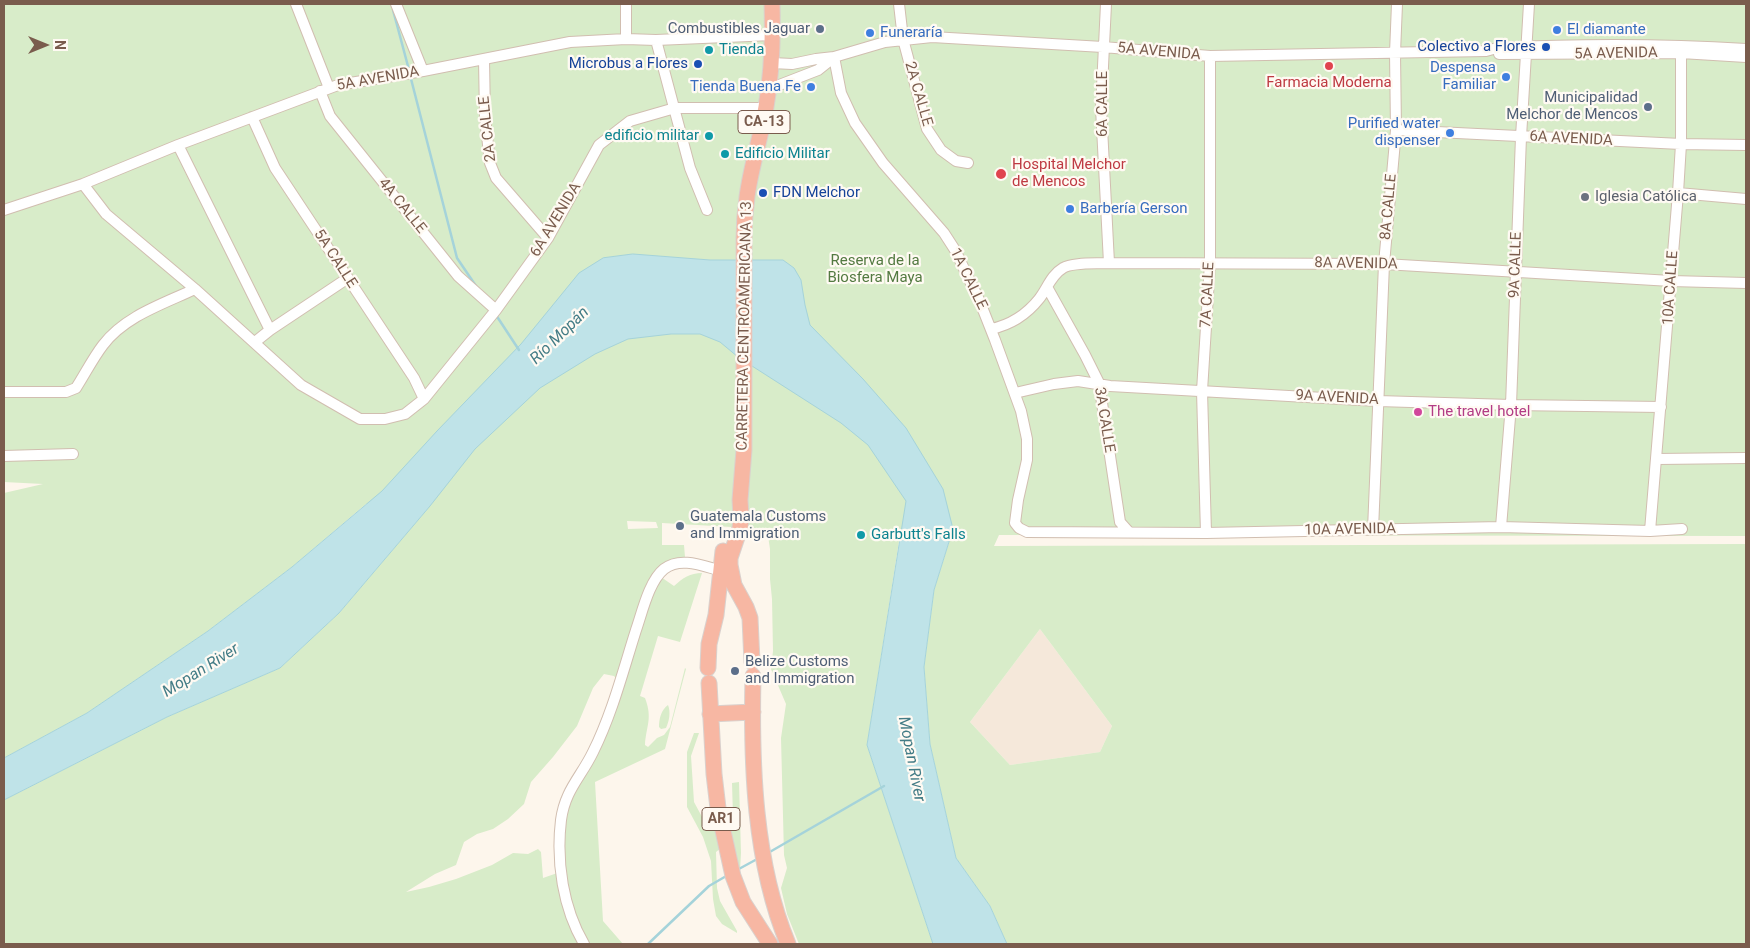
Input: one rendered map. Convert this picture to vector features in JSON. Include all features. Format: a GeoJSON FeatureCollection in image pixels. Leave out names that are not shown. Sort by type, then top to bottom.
{"type":"FeatureCollection","features":[{"type":"Feature","properties":{"kind":"highway","name":"CARRETERA CENTROAMERICANA 13"},"geometry":{"type":"LineString","coordinates":[[735,528],[741,517],[740,500],[744,450],[744,239],[747,196],[769,89],[772,63],[772,4]]}},
{"type":"Feature","properties":{"kind":"highway","name":"AR1"},"geometry":{"type":"LineString","coordinates":[[735,528],[708,654],[714,774],[718,808],[733,876],[743,902],[770,944]]}},
{"type":"Feature","properties":{"kind":"highway","name":"AR1"},"geometry":{"type":"LineString","coordinates":[[725,571],[746,607],[750,618],[757,814],[763,861],[771,894],[788,944]]}},
{"type":"Feature","properties":{"kind":"highway"},"geometry":{"type":"LineString","coordinates":[[710,714],[753,712]]}},
{"type":"Feature","properties":{"kind":"street","name":"4A CALLE"},"geometry":{"type":"LineString","coordinates":[[296,4],[325,90],[330,116],[458,276],[496,310]]}},
{"type":"Feature","properties":{"kind":"street"},"geometry":{"type":"LineString","coordinates":[[396,4],[423,71]]}},
{"type":"Feature","properties":{"kind":"street"},"geometry":{"type":"LineString","coordinates":[[626,4],[626,39]]}},
{"type":"Feature","properties":{"kind":"street","name":"2A CALLE"},"geometry":{"type":"LineString","coordinates":[[898,4],[903,39],[927,130],[941,150],[956,161],[968,163]]}},
{"type":"Feature","properties":{"kind":"street","name":"6A CALLE"},"geometry":{"type":"LineString","coordinates":[[1106,4],[1101,108],[1109,263]]}},
{"type":"Feature","properties":{"kind":"street","name":"8A CALLE"},"geometry":{"type":"LineString","coordinates":[[1373,530],[1384,264],[1396,130],[1395,53],[1397,4]]}},
{"type":"Feature","properties":{"kind":"street","name":"9A CALLE"},"geometry":{"type":"LineString","coordinates":[[1501,527],[1511,405],[1521,137],[1529,4]]}},
{"type":"Feature","properties":{"kind":"street","name":"5A AVENIDA"},"geometry":{"type":"LineString","coordinates":[[4,210],[82,184],[178,145],[338,85],[423,71],[570,42],[772,35]]}},
{"type":"Feature","properties":{"kind":"street","name":"5A AVENIDA"},"geometry":{"type":"LineString","coordinates":[[772,63],[792,64],[834,57],[885,42],[932,37],[1103,47],[1210,56],[1486,51],[1498,54],[1526,51],[1681,49],[1732,52],[1746,49]]}},
{"type":"Feature","properties":{"kind":"street"},"geometry":{"type":"LineString","coordinates":[[656,40],[690,168],[708,210]]}},
{"type":"Feature","properties":{"kind":"street","name":"10A CALLE"},"geometry":{"type":"LineString","coordinates":[[1650,531],[1678,193],[1681,144],[1681,49]]}},
{"type":"Feature","properties":{"kind":"street","name":"5A AVENIDA"},"geometry":{"type":"LineString","coordinates":[[1732,52],[1746,57]]}},
{"type":"Feature","properties":{"kind":"street","name":"7A CALLE"},"geometry":{"type":"LineString","coordinates":[[1206,533],[1202,391],[1210,263],[1210,56]]}},
{"type":"Feature","properties":{"kind":"street","name":"5A AVENIDA"},"geometry":{"type":"LineString","coordinates":[[769,89],[818,70],[834,57]]}},
{"type":"Feature","properties":{"kind":"street","name":"1A CALLE"},"geometry":{"type":"LineString","coordinates":[[834,57],[842,93],[854,123],[883,163],[944,233],[959,258],[991,330],[1021,411],[1028,450],[1015,523],[1019,528]]}},
{"type":"Feature","properties":{"kind":"street","name":"2A CALLE"},"geometry":{"type":"LineString","coordinates":[[484,59],[485,117],[490,164],[496,178],[548,238]]}},
{"type":"Feature","properties":{"kind":"street","name":"6A AVENIDA"},"geometry":{"type":"LineString","coordinates":[[256,342],[301,385],[360,419],[386,419],[404,414],[424,399],[496,310],[548,238],[598,145],[630,120],[675,108],[766,108]]}},
{"type":"Feature","properties":{"kind":"street","name":"5A CALLE"},"geometry":{"type":"LineString","coordinates":[[252,117],[275,168],[414,378],[424,399]]}},
{"type":"Feature","properties":{"kind":"street","name":"6A AVENIDA"},"geometry":{"type":"LineString","coordinates":[[1396,130],[1681,144],[1746,145]]}},
{"type":"Feature","properties":{"kind":"street"},"geometry":{"type":"LineString","coordinates":[[178,145],[270,330]]}},
{"type":"Feature","properties":{"kind":"street"},"geometry":{"type":"LineString","coordinates":[[82,184],[106,214],[256,342],[270,330],[348,278]]}},
{"type":"Feature","properties":{"kind":"street"},"geometry":{"type":"LineString","coordinates":[[1678,193],[1746,199]]}},
{"type":"Feature","properties":{"kind":"street","name":"8A AVENIDA"},"geometry":{"type":"LineString","coordinates":[[991,330],[1000,328],[1018,319],[1039,299],[1056,273],[1064,267],[1072,265],[1109,263],[1384,264],[1516,273],[1746,283]]}},
{"type":"Feature","properties":{"kind":"street","name":"3A CALLE"},"geometry":{"type":"LineString","coordinates":[[1047,287],[1099,383],[1120,522],[1129,532]]}},
{"type":"Feature","properties":{"kind":"street"},"geometry":{"type":"LineString","coordinates":[[4,392],[59,392],[76,388],[103,345],[118,329],[144,312],[196,289]]}},
{"type":"Feature","properties":{"kind":"street","name":"9A AVENIDA"},"geometry":{"type":"LineString","coordinates":[[1015,394],[1078,380],[1110,386],[1378,400],[1511,405],[1661,407]]}},
{"type":"Feature","properties":{"kind":"street"},"geometry":{"type":"LineString","coordinates":[[4,456],[73,454]]}},
{"type":"Feature","properties":{"kind":"street"},"geometry":{"type":"LineString","coordinates":[[1657,459],[1746,458]]}},
{"type":"Feature","properties":{"kind":"street","name":"10A AVENIDA"},"geometry":{"type":"LineString","coordinates":[[1019,528],[1027,532],[1206,533],[1501,527],[1650,531],[1682,529]]}},
{"type":"Feature","properties":{"kind":"street"},"geometry":{"type":"LineString","coordinates":[[584,944],[568,906],[561,874],[559,847],[561,819],[566,800],[572,786],[593,752],[602,731],[643,610],[657,576],[665,568],[678,563],[694,564],[725,571]]}},
{"type":"Feature","properties":{"kind":"shaded area"},"geometry":{"type":"Polygon","coordinates":[[[1040,629],[1112,726],[1100,752],[1010,765],[970,722],[1040,629]]]}},
{"type":"Feature","properties":{"kind":"green space","name":"Reserva de la Biosfera Maya"},"geometry":{"type":"Polygon","coordinates":[[[4,4],[1746,4],[1746,536],[999,535],[994,546],[1746,544],[1746,944],[1007,944],[990,906],[956,858],[930,744],[924,667],[934,590],[951,536],[900,535],[867,745],[933,944],[799,944],[787,914],[781,888],[787,868],[784,855],[781,738],[786,704],[771,669],[773,651],[772,599],[770,549],[767,529],[662,523],[662,545],[684,545],[685,557],[684,560],[658,575],[674,586],[687,576],[702,573],[680,642],[658,636],[640,696],[645,698],[649,712],[645,745],[648,747],[657,738],[664,735],[670,727],[686,669],[665,749],[595,782],[603,921],[623,944],[4,944],[4,800],[167,717],[280,668],[339,613],[428,508],[366,504],[292,567],[208,631],[87,713],[4,758],[4,493],[43,484],[4,482],[4,4]],[[627,521],[628,529],[658,528],[656,522],[627,521]],[[1040,629],[970,722],[1010,765],[1100,752],[1112,726],[1040,629]],[[604,674],[593,688],[577,726],[531,782],[524,804],[508,819],[493,829],[477,834],[464,842],[456,865],[435,874],[406,892],[456,879],[492,865],[513,853],[528,854],[538,849],[541,852],[543,878],[566,870],[560,853],[560,822],[620,683],[614,676],[604,674]]]}},
{"type":"Feature","properties":{"kind":"green space"},"geometry":{"type":"Polygon","coordinates":[[[668,705],[668,723],[666,728],[661,729],[659,727],[660,718],[668,705]]]}},
{"type":"Feature","properties":{"kind":"green space"},"geometry":{"type":"Polygon","coordinates":[[[694,733],[699,733],[691,756],[694,802],[708,828],[714,827],[722,847],[716,852],[717,888],[720,901],[737,933],[722,924],[716,916],[711,861],[703,837],[687,807],[687,752],[694,733]]]}},
{"type":"Feature","properties":{"kind":"green space"},"geometry":{"type":"Polygon","coordinates":[[[739,782],[740,871],[730,828],[730,822],[733,817],[732,783],[739,782]]]}},
{"type":"Feature","properties":{"kind":"water"},"geometry":{"type":"Polygon","coordinates":[[[633,254],[710,260],[783,260],[794,268],[801,280],[810,325],[863,379],[906,428],[943,489],[953,529],[934,590],[924,667],[930,744],[956,858],[990,906],[1007,944],[933,944],[867,745],[906,501],[868,445],[841,423],[738,357],[720,342],[700,334],[671,334],[628,339],[595,354],[540,388],[475,449],[430,506],[339,613],[280,668],[167,717],[4,800],[4,758],[87,713],[208,631],[292,567],[382,491],[521,344],[579,273],[603,258],[633,254]]]}},
{"type":"Feature","properties":{"kind":"waterway"},"geometry":{"type":"LineString","coordinates":[[393,10],[409,70]]}},
{"type":"Feature","properties":{"kind":"waterway"},"geometry":{"type":"LineString","coordinates":[[410,75],[457,258],[476,286]]}},
{"type":"Feature","properties":{"kind":"waterway"},"geometry":{"type":"LineString","coordinates":[[496,315],[519,350]]}},
{"type":"Feature","properties":{"kind":"waterway"},"geometry":{"type":"LineString","coordinates":[[768,853],[884,786]]}},
{"type":"Feature","properties":{"kind":"waterway"},"geometry":{"type":"LineString","coordinates":[[737,870],[759,858]]}},
{"type":"Feature","properties":{"kind":"waterway"},"geometry":{"type":"LineString","coordinates":[[648,944],[709,886],[728,875]]}},
{"type":"Feature","properties":{"kind":"place","name":"Combustibles Jaguar"},"geometry":{"type":"Point","coordinates":[820,29]}},
{"type":"Feature","properties":{"kind":"place","name":"El diamante"},"geometry":{"type":"Point","coordinates":[1557,30]}},
{"type":"Feature","properties":{"kind":"place","name":"Funeraría"},"geometry":{"type":"Point","coordinates":[870,33]}},
{"type":"Feature","properties":{"kind":"place","name":"Colectivo a Flores"},"geometry":{"type":"Point","coordinates":[1546,47]}},
{"type":"Feature","properties":{"kind":"place","name":"Tienda"},"geometry":{"type":"Point","coordinates":[709,50]}},
{"type":"Feature","properties":{"kind":"place","name":"Microbus a Flores"},"geometry":{"type":"Point","coordinates":[698,64]}},
{"type":"Feature","properties":{"kind":"place","name":"Farmacia Moderna"},"geometry":{"type":"Point","coordinates":[1329,66]}},
{"type":"Feature","properties":{"kind":"place","name":"Despensa Familiar"},"geometry":{"type":"Point","coordinates":[1506,77]}},
{"type":"Feature","properties":{"kind":"place","name":"Tienda Buena Fe"},"geometry":{"type":"Point","coordinates":[811,87]}},
{"type":"Feature","properties":{"kind":"place","name":"Municipalidad Melchor de Mencos"},"geometry":{"type":"Point","coordinates":[1648,107]}},
{"type":"Feature","properties":{"kind":"place","name":"Purified water dispenser"},"geometry":{"type":"Point","coordinates":[1450,133]}},
{"type":"Feature","properties":{"kind":"place","name":"edificio militar"},"geometry":{"type":"Point","coordinates":[709,136]}},
{"type":"Feature","properties":{"kind":"place","name":"Edificio Militar"},"geometry":{"type":"Point","coordinates":[725,154]}},
{"type":"Feature","properties":{"kind":"place","name":"Hospital Melchor de Mencos"},"geometry":{"type":"Point","coordinates":[1001,174]}},
{"type":"Feature","properties":{"kind":"place","name":"FDN Melchor"},"geometry":{"type":"Point","coordinates":[763,193]}},
{"type":"Feature","properties":{"kind":"place","name":"Iglesia Católica"},"geometry":{"type":"Point","coordinates":[1585,197]}},
{"type":"Feature","properties":{"kind":"place","name":"Barbería Gerson"},"geometry":{"type":"Point","coordinates":[1070,209]}},
{"type":"Feature","properties":{"kind":"place","name":"The travel hotel"},"geometry":{"type":"Point","coordinates":[1418,412]}},
{"type":"Feature","properties":{"kind":"place","name":"Guatemala Customs and Immigration"},"geometry":{"type":"Point","coordinates":[680,526]}},
{"type":"Feature","properties":{"kind":"place","name":"Garbutt's Falls"},"geometry":{"type":"Point","coordinates":[861,535]}},
{"type":"Feature","properties":{"kind":"place","name":"Belize Customs and Immigration"},"geometry":{"type":"Point","coordinates":[735,671]}},
{"type":"Feature","properties":{"kind":"water label","name":"Río Mopán"},"geometry":{"type":"Point","coordinates":[560,336]}},
{"type":"Feature","properties":{"kind":"water label","name":"Mopan River"},"geometry":{"type":"Point","coordinates":[201,671]}},
{"type":"Feature","properties":{"kind":"water label","name":"Mopan River"},"geometry":{"type":"Point","coordinates":[911,759]}}]}
